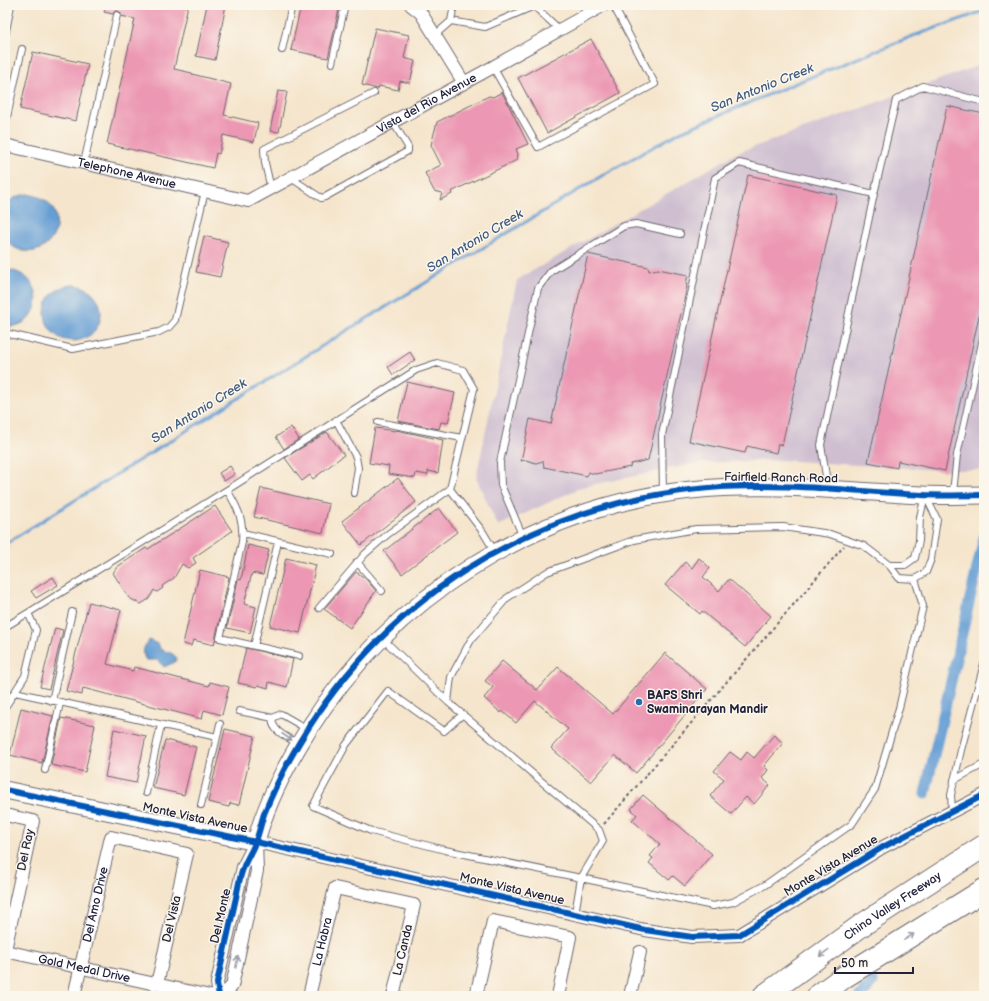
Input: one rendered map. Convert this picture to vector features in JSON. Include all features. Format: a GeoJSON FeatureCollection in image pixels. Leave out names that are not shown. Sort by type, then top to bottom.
{"type":"FeatureCollection","features":[{"type":"Feature","properties":{"kind":"highway","name":"Chino Valley Freeway"},"geometry":{"type":"LineString","coordinates":[[764,996],[862,924],[984,846]]}},
{"type":"Feature","properties":{"kind":"highway"},"geometry":{"type":"LineString","coordinates":[[818,996],[844,977],[984,890]]}},
{"type":"Feature","properties":{"kind":"street"},"geometry":{"type":"LineString","coordinates":[[411,5],[421,13],[436,35],[464,83]]}},
{"type":"Feature","properties":{"kind":"street","name":"Vista del Rio Avenue"},"geometry":{"type":"LineString","coordinates":[[248,201],[604,5]]}},
{"type":"Feature","properties":{"kind":"street","name":"Telephone Avenue"},"geometry":{"type":"LineString","coordinates":[[5,145],[248,201]]}},
{"type":"Feature","properties":{"kind":"street","name":"Fairfield Ranch Road"},"geometry":{"type":"LineString","coordinates":[[256,842],[266,810],[291,757],[323,706],[342,680],[381,637],[419,603],[495,552],[523,537],[566,520],[624,501],[696,490],[743,486],[776,486],[925,495],[984,495]]}},
{"type":"Feature","properties":{"kind":"street","name":"Monte Vista Avenue"},"geometry":{"type":"LineString","coordinates":[[5,790],[256,842],[645,930],[692,937],[739,935],[883,847],[984,794]]}},
{"type":"Feature","properties":{"kind":"street","name":"Del Ray"},"geometry":{"type":"LineString","coordinates":[[5,815],[33,821],[5,950]]}},
{"type":"Feature","properties":{"kind":"street","name":"Del Amo Drive"},"geometry":{"type":"LineString","coordinates":[[74,996],[111,837],[187,854]]}},
{"type":"Feature","properties":{"kind":"street","name":"Del Monte"},"geometry":{"type":"LineString","coordinates":[[221,996],[217,983],[243,867],[256,842]]}},
{"type":"Feature","properties":{"kind":"street","name":"Del Vista"},"geometry":{"type":"LineString","coordinates":[[157,984],[187,854]]}},
{"type":"Feature","properties":{"kind":"street","name":"La Habra"},"geometry":{"type":"LineString","coordinates":[[309,996],[335,888],[414,905]]}},
{"type":"Feature","properties":{"kind":"street","name":"La Canda"},"geometry":{"type":"LineString","coordinates":[[392,996],[414,905]]}},
{"type":"Feature","properties":{"kind":"street"},"geometry":{"type":"LineString","coordinates":[[476,996],[493,921],[570,937],[558,996]]}},
{"type":"Feature","properties":{"kind":"street","name":"Gold Medal Drive"},"geometry":{"type":"LineString","coordinates":[[5,950],[210,996]]}},
{"type":"Feature","properties":{"kind":"street"},"geometry":{"type":"LineString","coordinates":[[630,996],[640,952]]}},
{"type":"Feature","properties":{"kind":"lane"},"geometry":{"type":"LineString","coordinates":[[5,36],[12,5]]}},
{"type":"Feature","properties":{"kind":"lane"},"geometry":{"type":"LineString","coordinates":[[282,50],[292,5]]}},
{"type":"Feature","properties":{"kind":"lane"},"geometry":{"type":"LineString","coordinates":[[332,63],[345,5]]}},
{"type":"Feature","properties":{"kind":"lane"},"geometry":{"type":"LineString","coordinates":[[436,35],[451,21],[454,5]]}},
{"type":"Feature","properties":{"kind":"lane"},"geometry":{"type":"LineString","coordinates":[[493,67],[538,147],[655,84],[614,5]]}},
{"type":"Feature","properties":{"kind":"lane"},"geometry":{"type":"LineString","coordinates":[[451,21],[485,27],[534,6],[560,30]]}},
{"type":"Feature","properties":{"kind":"lane"},"geometry":{"type":"LineString","coordinates":[[84,163],[117,15]]}},
{"type":"Feature","properties":{"kind":"lane"},"geometry":{"type":"LineString","coordinates":[[5,126],[22,49]]}},
{"type":"Feature","properties":{"kind":"lane"},"geometry":{"type":"LineString","coordinates":[[828,489],[821,445],[874,194],[896,100],[923,86],[984,102]]}},
{"type":"Feature","properties":{"kind":"lane"},"geometry":{"type":"LineString","coordinates":[[271,189],[265,163],[264,149],[374,93]]}},
{"type":"Feature","properties":{"kind":"lane"},"geometry":{"type":"LineString","coordinates":[[291,178],[321,198],[325,197],[408,151],[408,147],[393,122]]}},
{"type":"Feature","properties":{"kind":"lane"},"geometry":{"type":"LineString","coordinates":[[663,494],[662,434],[715,178],[740,163],[874,194]]}},
{"type":"Feature","properties":{"kind":"lane"},"geometry":{"type":"LineString","coordinates":[[5,333],[73,349],[137,337],[159,332],[170,327],[175,320],[206,191]]}},
{"type":"Feature","properties":{"kind":"lane"},"geometry":{"type":"LineString","coordinates":[[523,537],[501,485],[500,462],[538,288],[551,271],[624,226],[636,224],[680,234]]}},
{"type":"Feature","properties":{"kind":"lane"},"geometry":{"type":"LineString","coordinates":[[953,495],[957,455],[984,334]]}},
{"type":"Feature","properties":{"kind":"lane"},"geometry":{"type":"LineString","coordinates":[[5,627],[227,490],[416,370],[437,363],[463,370],[474,389],[450,488],[388,534],[357,562],[319,608]]}},
{"type":"Feature","properties":{"kind":"lane"},"geometry":{"type":"LineString","coordinates":[[336,420],[356,457],[358,468],[354,493]]}},
{"type":"Feature","properties":{"kind":"lane"},"geometry":{"type":"LineString","coordinates":[[378,422],[462,438]]}},
{"type":"Feature","properties":{"kind":"lane"},"geometry":{"type":"LineString","coordinates":[[450,488],[495,552]]}},
{"type":"Feature","properties":{"kind":"lane"},"geometry":{"type":"LineString","coordinates":[[227,490],[241,516],[243,533],[220,638],[299,656]]}},
{"type":"Feature","properties":{"kind":"lane"},"geometry":{"type":"LineString","coordinates":[[889,565],[905,565],[915,558],[919,542],[920,518],[925,495]]}},
{"type":"Feature","properties":{"kind":"lane"},"geometry":{"type":"LineString","coordinates":[[448,702],[451,677],[470,640],[507,598],[547,572],[634,540],[696,529],[783,527],[830,534],[864,546],[889,565],[900,578],[916,579],[926,572],[931,559],[937,519],[925,495]]}},
{"type":"Feature","properties":{"kind":"lane"},"geometry":{"type":"LineString","coordinates":[[243,533],[332,554]]}},
{"type":"Feature","properties":{"kind":"lane"},"geometry":{"type":"LineString","coordinates":[[254,646],[278,542]]}},
{"type":"Feature","properties":{"kind":"lane"},"geometry":{"type":"LineString","coordinates":[[357,562],[382,591]]}},
{"type":"Feature","properties":{"kind":"lane"},"geometry":{"type":"LineString","coordinates":[[463,714],[444,731],[388,691],[346,745],[313,806],[371,831],[446,850],[713,906],[733,902],[765,885],[852,824],[875,789],[899,708],[923,606],[916,579]]}},
{"type":"Feature","properties":{"kind":"lane"},"geometry":{"type":"LineString","coordinates":[[52,701],[72,612]]}},
{"type":"Feature","properties":{"kind":"lane"},"geometry":{"type":"LineString","coordinates":[[5,707],[25,676],[36,630],[28,613]]}},
{"type":"Feature","properties":{"kind":"lane"},"geometry":{"type":"LineString","coordinates":[[381,637],[448,702],[599,830],[604,841],[581,878],[575,914]]}},
{"type":"Feature","properties":{"kind":"lane"},"geometry":{"type":"LineString","coordinates":[[952,811],[951,795],[954,780],[984,664]]}},
{"type":"Feature","properties":{"kind":"lane"},"geometry":{"type":"LineString","coordinates":[[15,692],[217,738]]}},
{"type":"Feature","properties":{"kind":"lane"},"geometry":{"type":"LineString","coordinates":[[44,770],[60,703]]}},
{"type":"Feature","properties":{"kind":"lane"},"geometry":{"type":"LineString","coordinates":[[239,711],[273,718],[281,714],[303,737]]}},
{"type":"Feature","properties":{"kind":"lane"},"geometry":{"type":"LineString","coordinates":[[273,718],[272,722],[274,728],[303,737]]}},
{"type":"Feature","properties":{"kind":"lane"},"geometry":{"type":"LineString","coordinates":[[201,805],[220,724]]}},
{"type":"Feature","properties":{"kind":"lane"},"geometry":{"type":"LineString","coordinates":[[146,793],[161,725]]}},
{"type":"Feature","properties":{"kind":"lane"},"geometry":{"type":"LineString","coordinates":[[954,780],[984,764]]}},
{"type":"Feature","properties":{"kind":"path"},"geometry":{"type":"LineString","coordinates":[[599,830],[849,541]]}},
{"type":"Feature","properties":{"kind":"shaded area"},"geometry":{"type":"Polygon","coordinates":[[[984,65],[984,454],[980,470],[939,470],[778,460],[698,463],[582,487],[498,526],[476,478],[517,280],[737,153],[977,66],[984,65]]]}},
{"type":"Feature","properties":{"kind":"water"},"geometry":{"type":"Polygon","coordinates":[[[27,194],[42,199],[52,207],[56,218],[56,229],[51,239],[44,247],[33,251],[20,250],[12,246],[5,239],[5,206],[15,198],[27,194]]]}},
{"type":"Feature","properties":{"kind":"water"},"geometry":{"type":"Polygon","coordinates":[[[10,270],[23,275],[32,283],[36,293],[36,303],[33,313],[26,321],[17,325],[5,326],[5,271],[10,270]]]}},
{"type":"Feature","properties":{"kind":"water"},"geometry":{"type":"Polygon","coordinates":[[[73,285],[84,287],[93,293],[99,302],[101,313],[99,324],[93,333],[84,339],[73,341],[62,339],[53,333],[47,324],[45,313],[47,302],[53,293],[62,287],[73,285]]]}},
{"type":"Feature","properties":{"kind":"water"},"geometry":{"type":"Polygon","coordinates":[[[149,640],[159,645],[160,649],[174,655],[177,659],[175,662],[164,667],[157,660],[146,660],[144,657],[144,650],[149,640]]]}},
{"type":"Feature","properties":{"kind":"building"},"geometry":{"type":"Polygon","coordinates":[[[106,5],[188,5],[174,69],[231,84],[224,115],[258,123],[254,142],[223,135],[219,154],[216,153],[213,168],[107,144],[135,19],[121,16],[121,13],[118,11],[115,11],[113,14],[104,12],[106,5]]]}},
{"type":"Feature","properties":{"kind":"building"},"geometry":{"type":"Polygon","coordinates":[[[207,5],[226,5],[215,60],[196,56],[207,5]]]}},
{"type":"Feature","properties":{"kind":"building"},"geometry":{"type":"Polygon","coordinates":[[[301,5],[340,5],[328,58],[291,50],[301,5]]]}},
{"type":"Feature","properties":{"kind":"building"},"geometry":{"type":"Polygon","coordinates":[[[375,28],[409,35],[404,58],[415,61],[410,83],[400,81],[398,90],[379,86],[378,89],[362,85],[375,28]]]}},
{"type":"Feature","properties":{"kind":"building"},"geometry":{"type":"Polygon","coordinates":[[[591,39],[620,93],[547,133],[518,78],[591,39]]]}},
{"type":"Feature","properties":{"kind":"building"},"geometry":{"type":"Polygon","coordinates":[[[33,52],[88,64],[76,121],[20,109],[33,52]]]}},
{"type":"Feature","properties":{"kind":"building"},"geometry":{"type":"Polygon","coordinates":[[[278,91],[287,92],[279,132],[270,131],[278,91]]]}},
{"type":"Feature","properties":{"kind":"building"},"geometry":{"type":"Polygon","coordinates":[[[502,92],[528,144],[516,149],[518,154],[517,160],[451,192],[452,194],[440,200],[442,193],[434,191],[425,173],[441,165],[431,145],[437,122],[489,96],[493,97],[502,92]]]}},
{"type":"Feature","properties":{"kind":"building"},"geometry":{"type":"Polygon","coordinates":[[[947,106],[984,114],[984,293],[945,471],[898,461],[897,468],[868,462],[947,106]]]}},
{"type":"Feature","properties":{"kind":"building"},"geometry":{"type":"Polygon","coordinates":[[[748,175],[837,195],[782,445],[778,444],[776,453],[747,446],[745,453],[689,441],[748,175]]]}},
{"type":"Feature","properties":{"kind":"building"},"geometry":{"type":"Polygon","coordinates":[[[204,236],[228,242],[220,277],[196,272],[204,236]]]}},
{"type":"Feature","properties":{"kind":"building"},"geometry":{"type":"Polygon","coordinates":[[[588,254],[648,267],[649,271],[658,269],[688,275],[686,283],[687,287],[648,460],[631,464],[630,467],[595,474],[588,472],[587,476],[544,467],[543,461],[536,463],[526,460],[521,461],[530,419],[551,424],[588,254]]]}},
{"type":"Feature","properties":{"kind":"building"},"geometry":{"type":"Polygon","coordinates":[[[410,352],[415,360],[393,375],[388,367],[410,352]]]}},
{"type":"Feature","properties":{"kind":"building"},"geometry":{"type":"Polygon","coordinates":[[[407,382],[455,393],[448,423],[441,422],[439,429],[398,421],[407,382]]]}},
{"type":"Feature","properties":{"kind":"building"},"geometry":{"type":"Polygon","coordinates":[[[291,427],[299,439],[284,449],[276,437],[291,427]]]}},
{"type":"Feature","properties":{"kind":"building"},"geometry":{"type":"Polygon","coordinates":[[[375,428],[396,430],[443,440],[438,473],[428,471],[428,475],[416,473],[415,478],[388,474],[389,466],[369,463],[375,428]]]}},
{"type":"Feature","properties":{"kind":"building"},"geometry":{"type":"Polygon","coordinates":[[[327,432],[344,455],[313,479],[310,475],[302,481],[285,458],[327,432]]]}},
{"type":"Feature","properties":{"kind":"building"},"geometry":{"type":"Polygon","coordinates":[[[230,466],[235,474],[224,481],[219,473],[230,466]]]}},
{"type":"Feature","properties":{"kind":"building"},"geometry":{"type":"Polygon","coordinates":[[[398,478],[416,502],[361,545],[342,521],[398,478]]]}},
{"type":"Feature","properties":{"kind":"building"},"geometry":{"type":"Polygon","coordinates":[[[261,488],[329,504],[323,533],[254,517],[261,488]]]}},
{"type":"Feature","properties":{"kind":"building"},"geometry":{"type":"Polygon","coordinates":[[[215,506],[232,531],[193,558],[196,563],[188,568],[182,564],[174,578],[162,586],[163,588],[157,592],[154,590],[149,599],[141,604],[129,598],[113,573],[117,567],[215,506]]]}},
{"type":"Feature","properties":{"kind":"building"},"geometry":{"type":"Polygon","coordinates":[[[439,508],[457,532],[402,574],[384,551],[439,508]]]}},
{"type":"Feature","properties":{"kind":"building"},"geometry":{"type":"Polygon","coordinates":[[[248,545],[269,550],[263,575],[252,573],[244,604],[256,607],[250,633],[227,628],[238,579],[241,580],[248,545]]]}},
{"type":"Feature","properties":{"kind":"building"},"geometry":{"type":"Polygon","coordinates":[[[286,558],[316,565],[300,633],[270,626],[286,558]]]}},
{"type":"Feature","properties":{"kind":"building"},"geometry":{"type":"Polygon","coordinates":[[[699,558],[710,568],[703,577],[719,591],[729,579],[771,616],[745,647],[702,611],[700,614],[665,585],[685,562],[692,568],[699,558]]]}},
{"type":"Feature","properties":{"kind":"building"},"geometry":{"type":"Polygon","coordinates":[[[200,570],[229,577],[214,645],[193,640],[191,646],[183,644],[200,570]]]}},
{"type":"Feature","properties":{"kind":"building"},"geometry":{"type":"Polygon","coordinates":[[[356,572],[365,578],[376,591],[350,628],[324,609],[356,572]]]}},
{"type":"Feature","properties":{"kind":"building"},"geometry":{"type":"Polygon","coordinates":[[[53,577],[58,585],[36,598],[31,591],[53,577]]]}},
{"type":"Feature","properties":{"kind":"building"},"geometry":{"type":"Polygon","coordinates":[[[89,602],[121,610],[107,664],[133,671],[134,667],[209,686],[210,682],[229,687],[222,715],[204,710],[202,719],[83,688],[82,695],[66,691],[89,602]]]}},
{"type":"Feature","properties":{"kind":"building"},"geometry":{"type":"Polygon","coordinates":[[[55,628],[63,630],[49,689],[40,687],[55,628]]]}},
{"type":"Feature","properties":{"kind":"building"},"geometry":{"type":"Polygon","coordinates":[[[246,648],[293,659],[287,687],[269,682],[268,688],[258,685],[257,687],[238,683],[246,648]]]}},
{"type":"Feature","properties":{"kind":"building"},"geometry":{"type":"Polygon","coordinates":[[[665,653],[707,689],[636,773],[615,755],[591,782],[551,748],[568,729],[535,701],[516,723],[502,711],[501,713],[484,698],[493,687],[485,681],[502,661],[537,690],[558,667],[613,714],[665,653]]]}},
{"type":"Feature","properties":{"kind":"building"},"geometry":{"type":"Polygon","coordinates":[[[21,708],[53,716],[42,763],[10,755],[21,708]]]}},
{"type":"Feature","properties":{"kind":"building"},"geometry":{"type":"Polygon","coordinates":[[[61,718],[95,725],[85,772],[51,765],[61,718]]]}},
{"type":"Feature","properties":{"kind":"building"},"geometry":{"type":"Polygon","coordinates":[[[114,729],[146,736],[136,783],[105,777],[114,729]]]}},
{"type":"Feature","properties":{"kind":"building"},"geometry":{"type":"Polygon","coordinates":[[[225,729],[255,736],[239,805],[230,803],[229,807],[208,802],[225,729]]]}},
{"type":"Feature","properties":{"kind":"building"},"geometry":{"type":"Polygon","coordinates":[[[774,735],[783,743],[764,766],[768,770],[762,778],[770,785],[754,804],[746,797],[731,814],[710,796],[724,779],[714,771],[730,752],[741,760],[747,752],[754,758],[774,735]]]}},
{"type":"Feature","properties":{"kind":"building"},"geometry":{"type":"Polygon","coordinates":[[[165,740],[196,747],[184,795],[153,788],[165,740]]]}},
{"type":"Feature","properties":{"kind":"building"},"geometry":{"type":"Polygon","coordinates":[[[643,795],[712,854],[685,886],[673,876],[669,880],[649,863],[653,858],[650,856],[660,844],[632,820],[637,815],[631,809],[643,795]]]}},
{"type":"Feature","properties":{"kind":"waterway","name":"San Antonio Creek"},"geometry":{"type":"LineString","coordinates":[[5,544],[348,330],[603,175],[680,132],[913,36],[984,11]]}},
{"type":"Feature","properties":{"kind":"waterway"},"geometry":{"type":"LineString","coordinates":[[925,794],[984,538]]}},
{"type":"Feature","properties":{"kind":"waterway"},"geometry":{"type":"LineString","coordinates":[[860,996],[873,982]]}},
{"type":"Feature","properties":{"kind":"cycle path"},"geometry":{"type":"LineString","coordinates":[[219,996],[217,983],[241,875],[256,840],[264,814],[291,757],[327,701],[368,651],[415,607],[466,570],[522,539],[581,514],[644,497],[709,488],[736,486],[816,488],[922,495],[984,495]]}},
{"type":"Feature","properties":{"kind":"cycle path"},"geometry":{"type":"LineString","coordinates":[[5,790],[256,842],[645,930],[692,937],[739,935],[883,847],[984,795]]}},
{"type":"Feature","properties":{"kind":"place","name":"BAPS Shri Swaminarayan Mandir"},"geometry":{"type":"Point","coordinates":[639,702]}}]}
